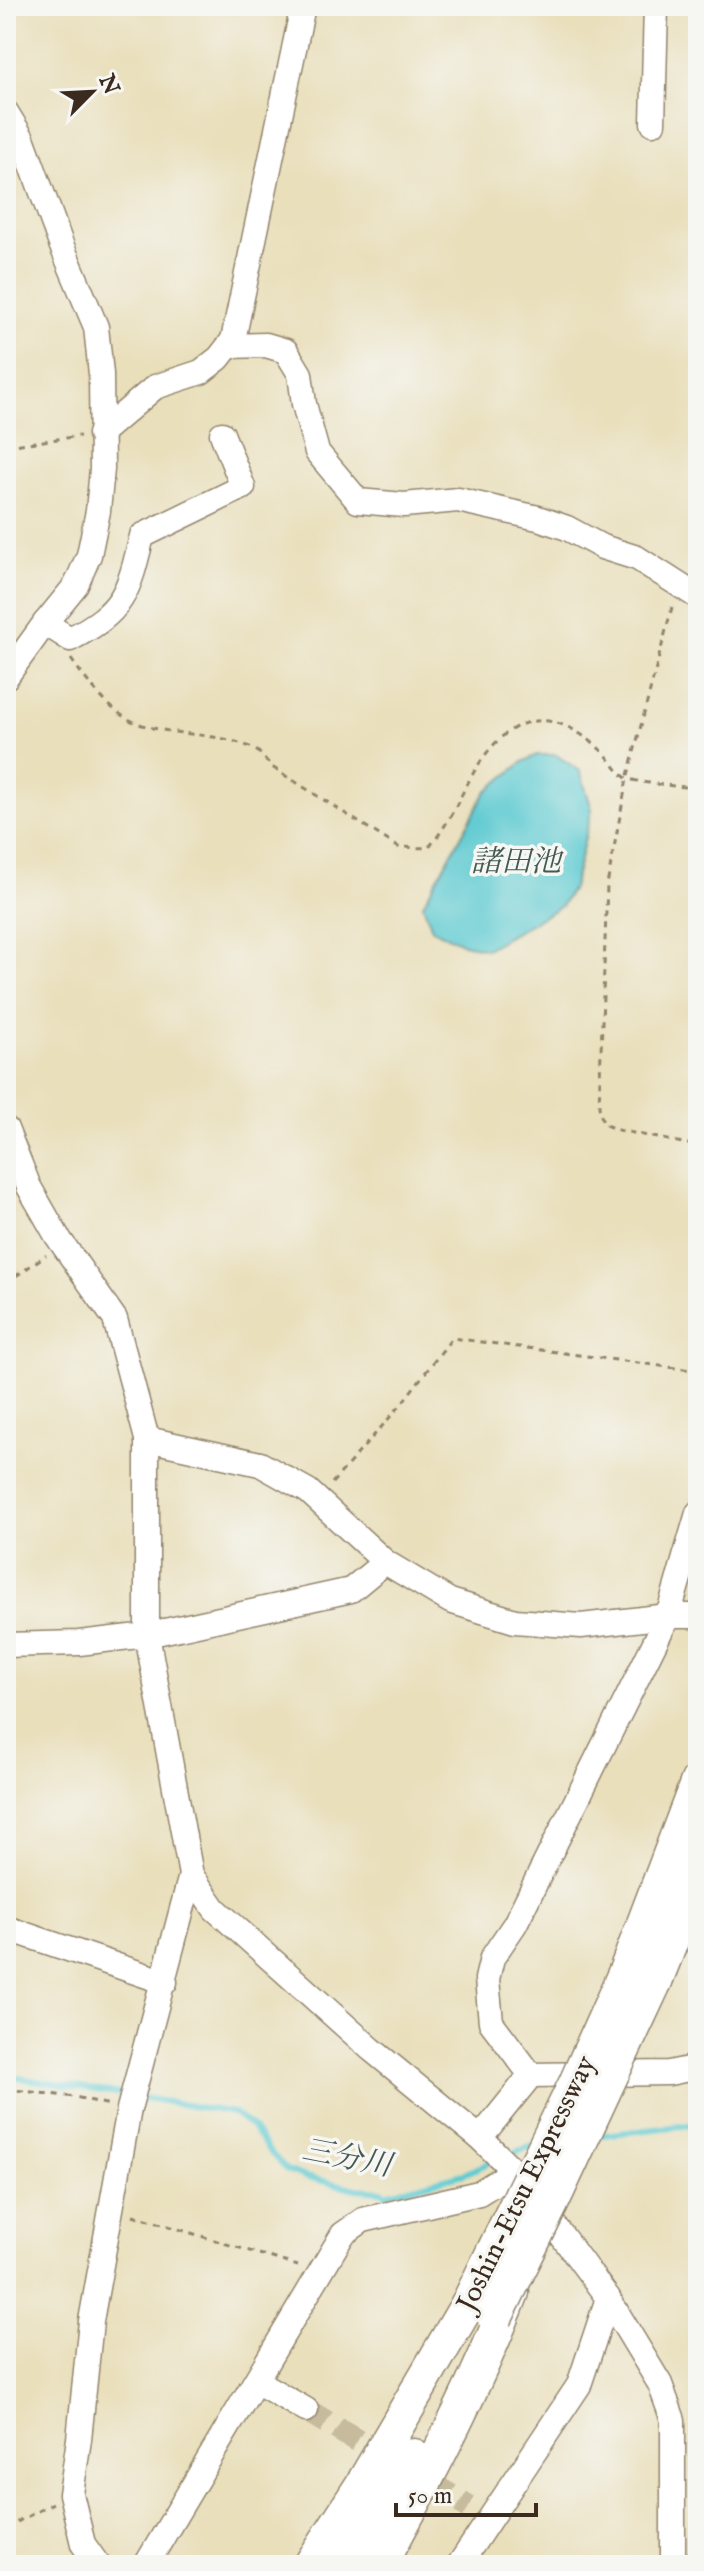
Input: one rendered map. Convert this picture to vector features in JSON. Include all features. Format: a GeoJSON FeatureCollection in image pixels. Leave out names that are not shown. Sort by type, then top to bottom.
{"type":"FeatureCollection","features":[{"type":"Feature","properties":{"kind":"highway","name":"Joshin-Etsu Expressway"},"geometry":{"type":"LineString","coordinates":[[348,2565],[385,2506],[488,2314],[524,2260],[640,1976],[698,1781]]}},
{"type":"Feature","properties":{"kind":"highway","name":"Joshin-Etsu Expressway"},"geometry":{"type":"LineString","coordinates":[[311,2565],[411,2400],[488,2314],[528,2184],[698,1874]]}},
{"type":"Feature","properties":{"kind":"highway"},"geometry":{"type":"LineString","coordinates":[[379,2565],[414,2505],[488,2314]]}},
{"type":"Feature","properties":{"kind":"highway"},"geometry":{"type":"LineString","coordinates":[[300,2565],[411,2400]]}},
{"type":"Feature","properties":{"kind":"street"},"geometry":{"type":"LineString","coordinates":[[100,434],[155,387],[201,372],[219,358],[233,340],[303,6]]}},
{"type":"Feature","properties":{"kind":"street"},"geometry":{"type":"LineString","coordinates":[[653,123],[656,6]]}},
{"type":"Feature","properties":{"kind":"street"},"geometry":{"type":"LineString","coordinates":[[6,112],[22,138],[96,327],[101,374],[102,469],[89,555],[76,585],[6,677]]}},
{"type":"Feature","properties":{"kind":"street"},"geometry":{"type":"LineString","coordinates":[[229,346],[266,345],[286,351],[300,374],[304,404],[317,452],[358,501],[404,505],[458,500],[538,518],[567,528],[602,547],[637,558],[688,591]]}},
{"type":"Feature","properties":{"kind":"street"},"geometry":{"type":"LineString","coordinates":[[45,623],[70,639],[100,623],[117,608],[133,575],[142,536],[243,487],[222,434]]}},
{"type":"Feature","properties":{"kind":"street"},"geometry":{"type":"LineString","coordinates":[[6,1129],[29,1187],[62,1244],[115,1319],[147,1439],[147,1635],[191,1875],[129,2109],[91,2321],[71,2494],[83,2544],[98,2565]]}},
{"type":"Feature","properties":{"kind":"street"},"geometry":{"type":"LineString","coordinates":[[147,1439],[260,1464],[308,1491],[385,1562],[450,1601],[515,1621],[581,1626],[668,1616],[698,1616]]}},
{"type":"Feature","properties":{"kind":"street"},"geometry":{"type":"LineString","coordinates":[[531,2075],[491,2022],[487,1979],[492,1958],[515,1924],[668,1616],[698,1513]]}},
{"type":"Feature","properties":{"kind":"street"},"geometry":{"type":"LineString","coordinates":[[6,1645],[79,1643],[147,1635],[351,1590],[385,1562]]}},
{"type":"Feature","properties":{"kind":"street"},"geometry":{"type":"LineString","coordinates":[[191,1875],[215,1909],[371,2049],[480,2138],[514,2171],[608,2298],[660,2384],[673,2420],[673,2565]]}},
{"type":"Feature","properties":{"kind":"street"},"geometry":{"type":"LineString","coordinates":[[6,1928],[165,1982]]}},
{"type":"Feature","properties":{"kind":"street"},"geometry":{"type":"LineString","coordinates":[[531,2075],[669,2073],[698,2067]]}},
{"type":"Feature","properties":{"kind":"street"},"geometry":{"type":"LineString","coordinates":[[480,2138],[531,2075]]}},
{"type":"Feature","properties":{"kind":"street"},"geometry":{"type":"LineString","coordinates":[[146,2565],[343,2234],[363,2220],[479,2193],[514,2171]]}},
{"type":"Feature","properties":{"kind":"street"},"geometry":{"type":"LineString","coordinates":[[459,2565],[479,2513],[579,2385],[608,2298]]}},
{"type":"Feature","properties":{"kind":"street"},"geometry":{"type":"LineString","coordinates":[[256,2381],[306,2410]]}},
{"type":"Feature","properties":{"kind":"path"},"geometry":{"type":"LineString","coordinates":[[6,446],[100,434]]}},
{"type":"Feature","properties":{"kind":"path"},"geometry":{"type":"LineString","coordinates":[[688,591],[627,779],[607,885],[599,1107],[603,1124],[618,1130],[698,1146]]}},
{"type":"Feature","properties":{"kind":"path"},"geometry":{"type":"LineString","coordinates":[[70,639],[71,657],[88,684],[129,720],[164,732],[220,738],[256,750],[272,767],[398,847],[428,848],[444,831],[474,771],[491,747],[510,732],[537,719],[563,722],[606,755],[627,779],[698,788]]}},
{"type":"Feature","properties":{"kind":"path"},"geometry":{"type":"LineString","coordinates":[[6,1283],[62,1244]]}},
{"type":"Feature","properties":{"kind":"path"},"geometry":{"type":"LineString","coordinates":[[317,1499],[408,1396],[452,1338],[698,1371]]}},
{"type":"Feature","properties":{"kind":"path"},"geometry":{"type":"LineString","coordinates":[[6,2089],[75,2097],[129,2109]]}},
{"type":"Feature","properties":{"kind":"path"},"geometry":{"type":"LineString","coordinates":[[110,2208],[321,2273]]}},
{"type":"Feature","properties":{"kind":"path"},"geometry":{"type":"LineString","coordinates":[[6,2528],[71,2494]]}},
{"type":"Feature","properties":{"kind":"water","name":"諸田池"},"geometry":{"type":"Polygon","coordinates":[[[537,755],[556,755],[580,771],[592,809],[573,887],[561,906],[486,949],[464,944],[432,929],[423,904],[486,792],[523,762],[537,755]]]}},
{"type":"Feature","properties":{"kind":"waterway","name":"三分川"},"geometry":{"type":"LineString","coordinates":[[6,2076],[127,2095]]}},
{"type":"Feature","properties":{"kind":"waterway","name":"三分川"},"geometry":{"type":"LineString","coordinates":[[138,2097],[234,2113],[253,2128],[287,2170],[357,2189],[383,2191],[386,2194],[464,2174],[495,2160]]}},
{"type":"Feature","properties":{"kind":"waterway","name":"三分川"},"geometry":{"type":"LineString","coordinates":[[594,2136],[698,2124]]}},
{"type":"Feature","properties":{"kind":"waterway","name":"三分川"},"geometry":{"type":"LineString","coordinates":[[505,2156],[532,2146]]}},
{"type":"Feature","properties":{"kind":"tunnel"},"geometry":{"type":"LineString","coordinates":[[306,2410],[469,2507]]}}]}
